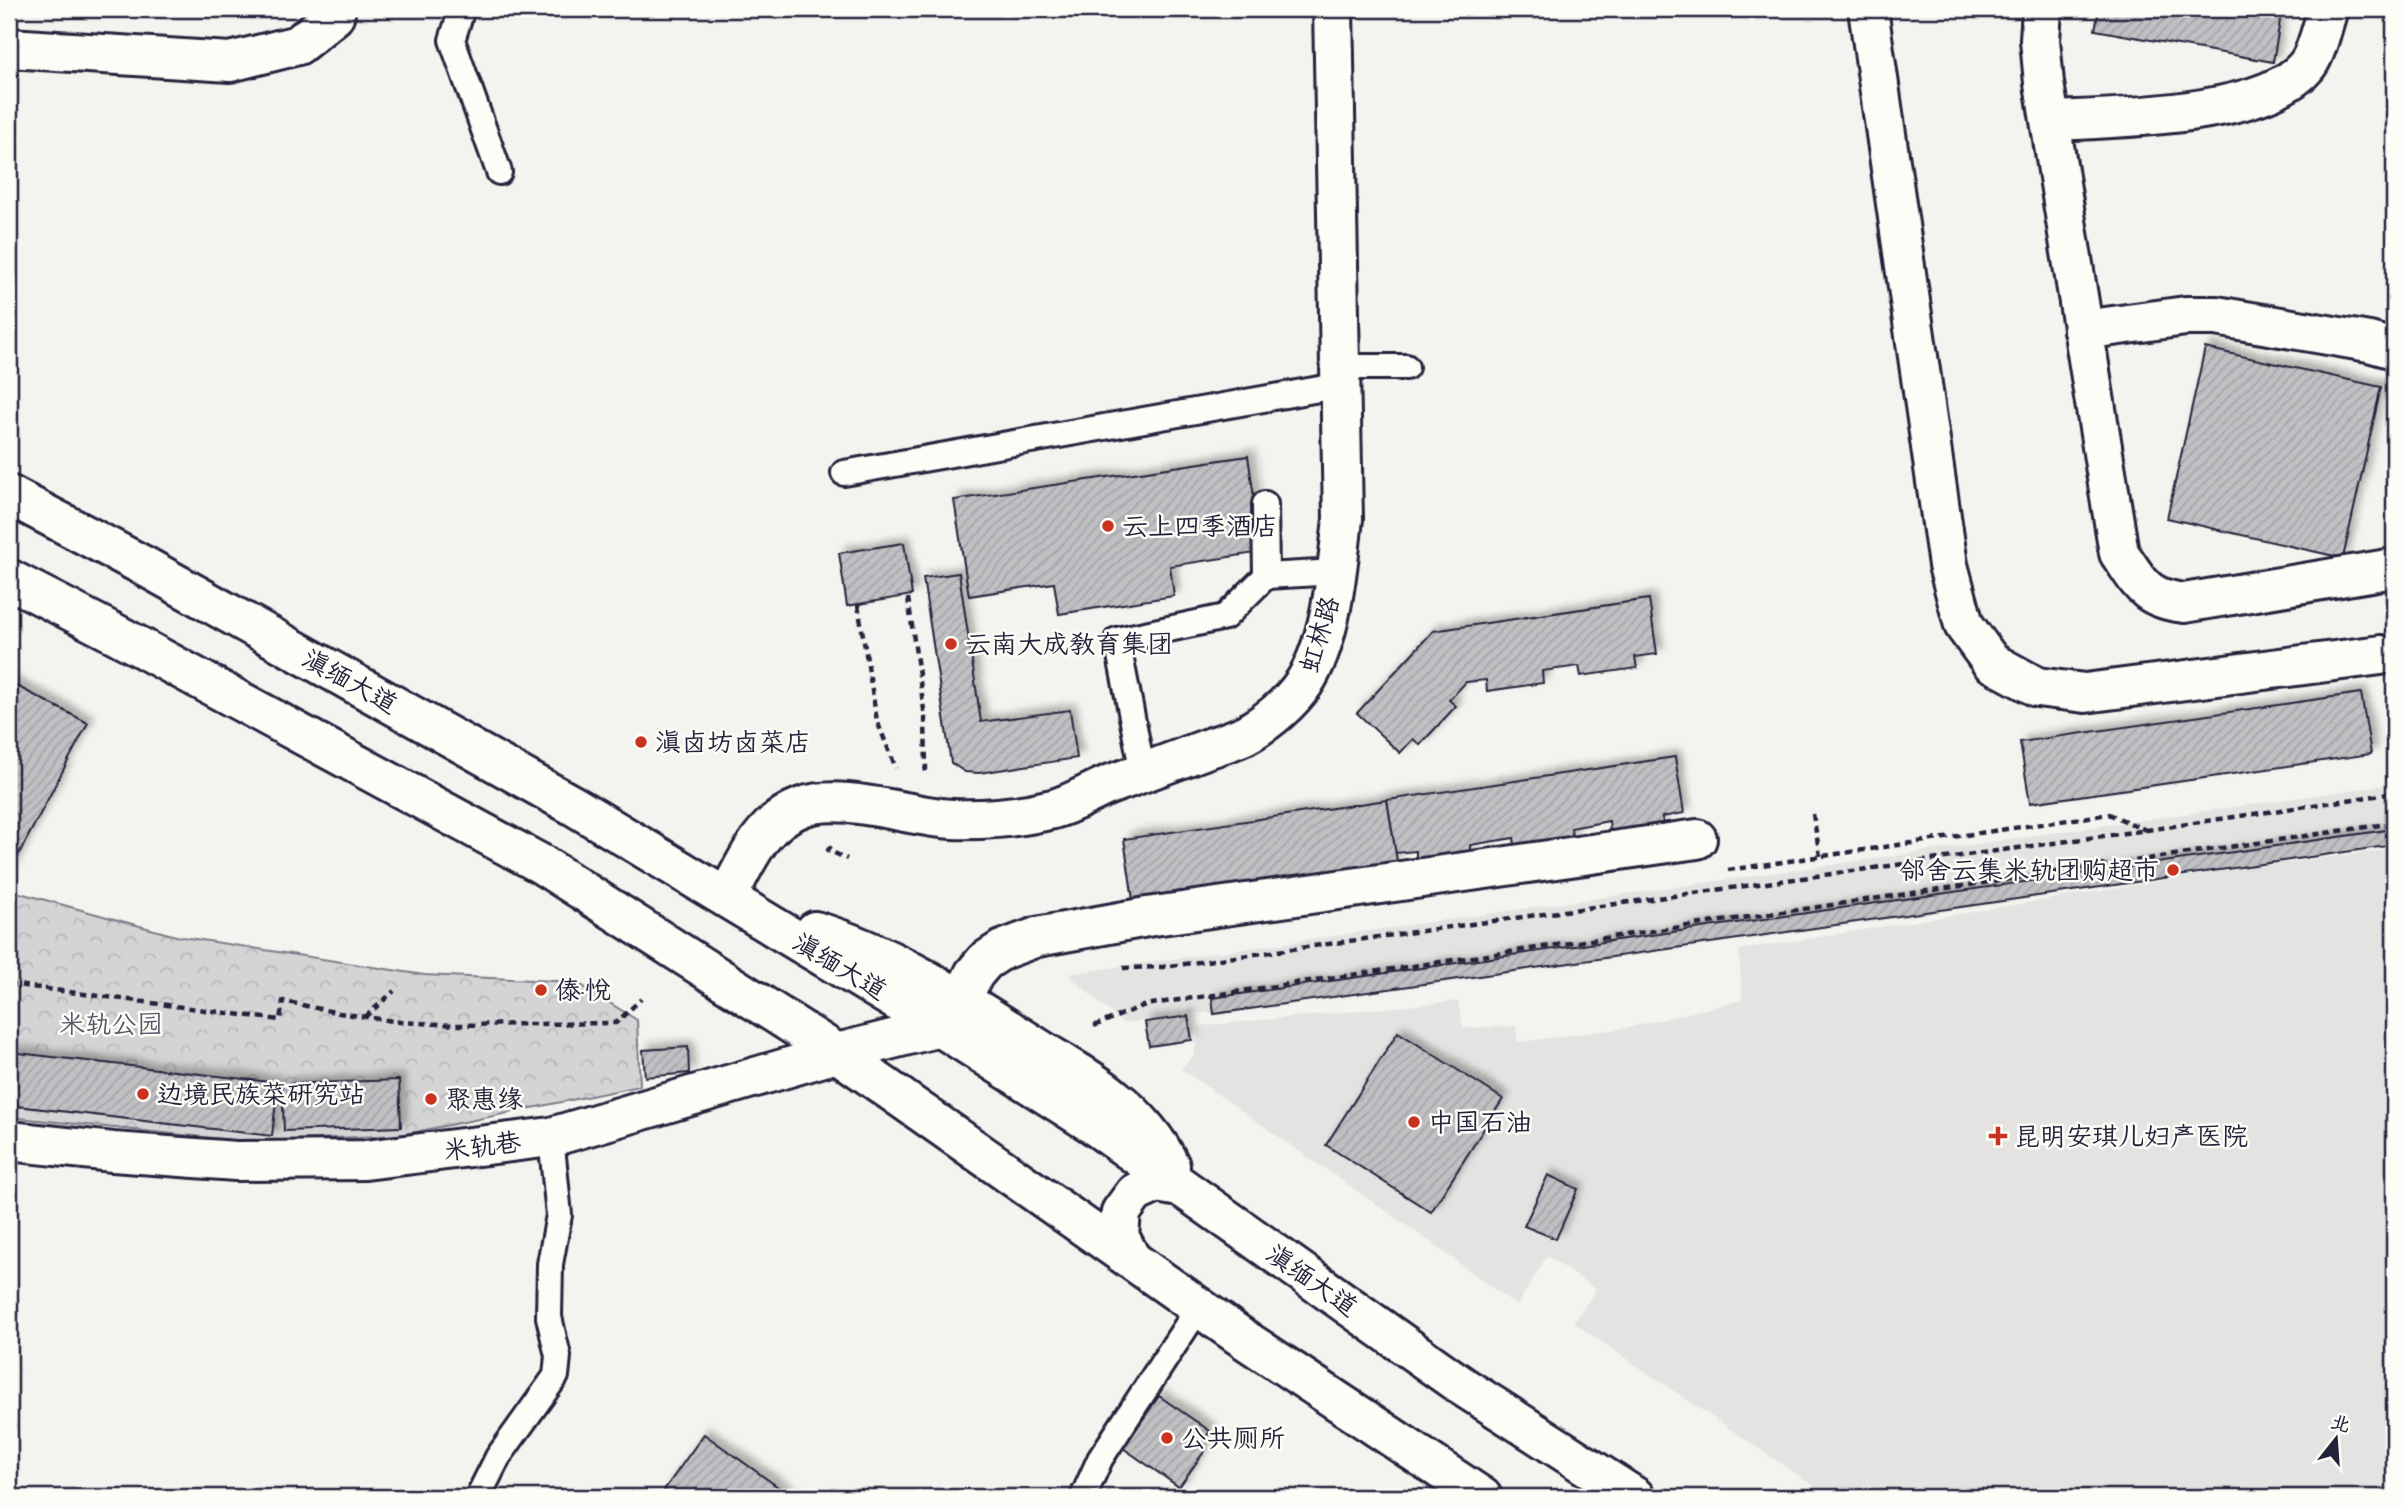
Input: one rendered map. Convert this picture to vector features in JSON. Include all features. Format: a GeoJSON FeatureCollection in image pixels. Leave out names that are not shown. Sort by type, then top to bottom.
{"type":"FeatureCollection","features":[{"type":"Feature","properties":{"kind":"street"},"geometry":{"type":"LineString","coordinates":[[9,48],[230,62],[298,45],[334,16],[336,9]]}},
{"type":"Feature","properties":{"kind":"street","name":"虹林路"},"geometry":{"type":"LineString","coordinates":[[739,905],[759,838],[772,824],[803,806],[824,803],[861,804],[920,816],[953,819],[1001,818],[1055,808],[1249,733],[1289,702],[1305,681],[1321,643],[1333,596],[1343,519],[1333,9]]}},
{"type":"Feature","properties":{"kind":"street"},"geometry":{"type":"LineString","coordinates":[[1868,9],[1948,565],[1965,625],[1991,662],[2037,687],[2085,693],[2381,655]]}},
{"type":"Feature","properties":{"kind":"street"},"geometry":{"type":"LineString","coordinates":[[2042,9],[2040,40],[2051,121],[2119,553],[2145,588],[2162,600],[2185,603],[2394,568]]}},
{"type":"Feature","properties":{"kind":"street"},"geometry":{"type":"LineString","coordinates":[[2051,121],[2157,116],[2237,102],[2269,92],[2292,80],[2309,63],[2328,9]]}},
{"type":"Feature","properties":{"kind":"street"},"geometry":{"type":"LineString","coordinates":[[2083,330],[2186,316],[2216,316],[2369,342],[2394,349]]}},
{"type":"Feature","properties":{"kind":"street","name":"滇缅大道"},"geometry":{"type":"LineString","coordinates":[[9,495],[146,567],[574,806],[739,905],[951,1013],[1094,1125],[1180,1187],[1462,1386],[1635,1497]]}},
{"type":"Feature","properties":{"kind":"street"},"geometry":{"type":"LineString","coordinates":[[9,579],[541,864],[836,1053],[1199,1307],[1482,1497]]}},
{"type":"Feature","properties":{"kind":"street"},"geometry":{"type":"LineString","coordinates":[[951,1013],[985,961],[1002,950],[1037,937],[1147,917],[1697,839]]}},
{"type":"Feature","properties":{"kind":"street","name":"米轨巷"},"geometry":{"type":"LineString","coordinates":[[9,1141],[236,1161],[365,1160],[551,1137],[836,1053],[951,1013]]}},
{"type":"Feature","properties":{"kind":"street"},"geometry":{"type":"LineString","coordinates":[[1130,1257],[1119,1236],[1121,1212],[1135,1193],[1157,1183],[1180,1187]]}},
{"type":"Feature","properties":{"kind":"lane"},"geometry":{"type":"LineString","coordinates":[[462,9],[452,40],[499,172]]}},
{"type":"Feature","properties":{"kind":"lane"},"geometry":{"type":"LineString","coordinates":[[844,472],[1341,376],[1406,366]]}},
{"type":"Feature","properties":{"kind":"lane"},"geometry":{"type":"LineString","coordinates":[[1265,504],[1266,576]]}},
{"type":"Feature","properties":{"kind":"lane"},"geometry":{"type":"LineString","coordinates":[[1143,773],[1117,640],[1225,617],[1266,576],[1336,572]]}},
{"type":"Feature","properties":{"kind":"lane"},"geometry":{"type":"LineString","coordinates":[[478,1497],[498,1457],[556,1376],[558,1356],[549,1317],[550,1264],[559,1215],[551,1137]]}},
{"type":"Feature","properties":{"kind":"lane"},"geometry":{"type":"LineString","coordinates":[[1083,1497],[1100,1458],[1199,1307]]}},
{"type":"Feature","properties":{"kind":"path"},"geometry":{"type":"LineString","coordinates":[[908,598],[925,717],[926,769],[917,771]]}},
{"type":"Feature","properties":{"kind":"path"},"geometry":{"type":"LineString","coordinates":[[858,605],[877,720],[898,774]]}},
{"type":"Feature","properties":{"kind":"path"},"geometry":{"type":"LineString","coordinates":[[1110,968],[1176,965],[2394,793]]}},
{"type":"Feature","properties":{"kind":"path"},"geometry":{"type":"LineString","coordinates":[[1813,814],[1820,856]]}},
{"type":"Feature","properties":{"kind":"path"},"geometry":{"type":"LineString","coordinates":[[1717,872],[2109,814],[2147,830]]}},
{"type":"Feature","properties":{"kind":"path"},"geometry":{"type":"LineString","coordinates":[[1094,1026],[1145,1004],[2394,823]]}},
{"type":"Feature","properties":{"kind":"path"},"geometry":{"type":"LineString","coordinates":[[832,844],[828,850],[847,859]]}},
{"type":"Feature","properties":{"kind":"path"},"geometry":{"type":"LineString","coordinates":[[9,984],[280,1020],[283,1001],[365,1017],[456,1025],[616,1023],[641,999]]}},
{"type":"Feature","properties":{"kind":"path"},"geometry":{"type":"LineString","coordinates":[[365,1017],[394,991]]}},
{"type":"Feature","properties":{"kind":"shaded area"},"geometry":{"type":"Polygon","coordinates":[[[2394,784],[2394,845],[1214,1014],[1207,1012],[1122,1023],[1068,974],[2394,784]]]}},
{"type":"Feature","properties":{"kind":"shaded area","name":"昆明安琪儿妇产医院"},"geometry":{"type":"Polygon","coordinates":[[[2394,849],[2394,1497],[1830,1497],[1574,1323],[1596,1289],[1547,1256],[1517,1306],[1422,1236],[1181,1069],[1194,1055],[1199,1026],[1458,1001],[1463,1028],[1516,1026],[1518,1042],[1626,1028],[1742,1000],[1739,950],[2223,871],[2394,849]]]}},
{"type":"Feature","properties":{"kind":"green space","name":"米轨公园"},"geometry":{"type":"Polygon","coordinates":[[[9,890],[176,936],[424,975],[576,982],[637,1020],[640,1086],[400,1135],[251,1142],[9,1117],[9,890]]]}},
{"type":"Feature","properties":{"kind":"building"},"geometry":{"type":"Polygon","coordinates":[[[2099,9],[2282,9],[2273,62],[2095,30],[2099,9]]]}},
{"type":"Feature","properties":{"kind":"building"},"geometry":{"type":"Polygon","coordinates":[[[2205,348],[2381,387],[2343,558],[2167,518],[2205,348]]]}},
{"type":"Feature","properties":{"kind":"building","name":"云上四季酒店"},"geometry":{"type":"Polygon","coordinates":[[[1248,456],[1262,552],[1170,566],[1174,596],[1059,614],[1054,583],[969,596],[954,500],[1248,456]]]}},
{"type":"Feature","properties":{"kind":"building"},"geometry":{"type":"Polygon","coordinates":[[[904,543],[912,595],[847,606],[839,553],[904,543]]]}},
{"type":"Feature","properties":{"kind":"building","name":"云南大成教育集团"},"geometry":{"type":"Polygon","coordinates":[[[959,573],[981,722],[1070,710],[1077,758],[979,773],[965,772],[951,763],[923,578],[959,573]]]}},
{"type":"Feature","properties":{"kind":"building"},"geometry":{"type":"Polygon","coordinates":[[[1649,599],[1657,654],[1635,657],[1637,668],[1581,676],[1579,666],[1542,671],[1543,683],[1487,691],[1486,680],[1466,682],[1449,700],[1456,706],[1420,745],[1413,739],[1400,753],[1357,713],[1433,631],[1649,599]]]}},
{"type":"Feature","properties":{"kind":"building"},"geometry":{"type":"Polygon","coordinates":[[[9,682],[88,723],[10,871],[9,870],[9,682]]]}},
{"type":"Feature","properties":{"kind":"building"},"geometry":{"type":"Polygon","coordinates":[[[2361,693],[2371,754],[2030,803],[2020,742],[2361,693]]]}},
{"type":"Feature","properties":{"kind":"building"},"geometry":{"type":"Polygon","coordinates":[[[1675,757],[1684,813],[1662,817],[1663,823],[1610,831],[1609,821],[1571,828],[1572,837],[1515,845],[1514,838],[1470,845],[1470,852],[1416,860],[1416,851],[1395,853],[1387,800],[1675,757]]]}},
{"type":"Feature","properties":{"kind":"building"},"geometry":{"type":"Polygon","coordinates":[[[1387,800],[1397,861],[1133,900],[1124,839],[1387,800]]]}},
{"type":"Feature","properties":{"kind":"building"},"geometry":{"type":"Polygon","coordinates":[[[2394,829],[2394,845],[1214,1014],[1212,998],[2394,829]]]}},
{"type":"Feature","properties":{"kind":"building"},"geometry":{"type":"Polygon","coordinates":[[[1188,1016],[1192,1040],[1149,1046],[1145,1022],[1188,1016]]]}},
{"type":"Feature","properties":{"kind":"building","name":"中国石油"},"geometry":{"type":"Polygon","coordinates":[[[1398,1032],[1503,1099],[1431,1212],[1326,1145],[1398,1032]]]}},
{"type":"Feature","properties":{"kind":"building"},"geometry":{"type":"Polygon","coordinates":[[[688,1047],[689,1073],[645,1077],[643,1050],[688,1047]]]}},
{"type":"Feature","properties":{"kind":"building","name":"边境民族菜研究站"},"geometry":{"type":"Polygon","coordinates":[[[9,1052],[278,1083],[272,1136],[9,1105],[9,1052]]]}},
{"type":"Feature","properties":{"kind":"building"},"geometry":{"type":"Polygon","coordinates":[[[399,1080],[401,1127],[284,1131],[282,1084],[399,1080]]]}},
{"type":"Feature","properties":{"kind":"building"},"geometry":{"type":"Polygon","coordinates":[[[1548,1175],[1578,1189],[1556,1239],[1524,1226],[1548,1175]]]}},
{"type":"Feature","properties":{"kind":"building","name":"公共厕所"},"geometry":{"type":"Polygon","coordinates":[[[1159,1396],[1210,1431],[1200,1445],[1206,1449],[1179,1487],[1123,1448],[1159,1396]]]}},
{"type":"Feature","properties":{"kind":"building"},"geometry":{"type":"Polygon","coordinates":[[[704,1434],[792,1497],[674,1497],[664,1490],[704,1434]]]}},
{"type":"Feature","properties":{"kind":"place","name":"云上四季酒店"},"geometry":{"type":"Point","coordinates":[1108,526]}},
{"type":"Feature","properties":{"kind":"place","name":"云南大成教育集团"},"geometry":{"type":"Point","coordinates":[951,644]}},
{"type":"Feature","properties":{"kind":"place","name":"滇卤坊卤菜店"},"geometry":{"type":"Point","coordinates":[641,742]}},
{"type":"Feature","properties":{"kind":"place","name":"邻舍云集米轨团购超市"},"geometry":{"type":"Point","coordinates":[2173,870]}},
{"type":"Feature","properties":{"kind":"place","name":"傣·悦"},"geometry":{"type":"Point","coordinates":[541,990]}},
{"type":"Feature","properties":{"kind":"place","name":"边境民族菜研究站"},"geometry":{"type":"Point","coordinates":[143,1094]}},
{"type":"Feature","properties":{"kind":"place","name":"聚惠缘"},"geometry":{"type":"Point","coordinates":[431,1099]}},
{"type":"Feature","properties":{"kind":"place","name":"中国石油"},"geometry":{"type":"Point","coordinates":[1414,1122]}},
{"type":"Feature","properties":{"kind":"place","name":"昆明安琪儿妇产医院"},"geometry":{"type":"Point","coordinates":[1998,1136]}},
{"type":"Feature","properties":{"kind":"place","name":"公共厕所"},"geometry":{"type":"Point","coordinates":[1167,1438]}}]}
